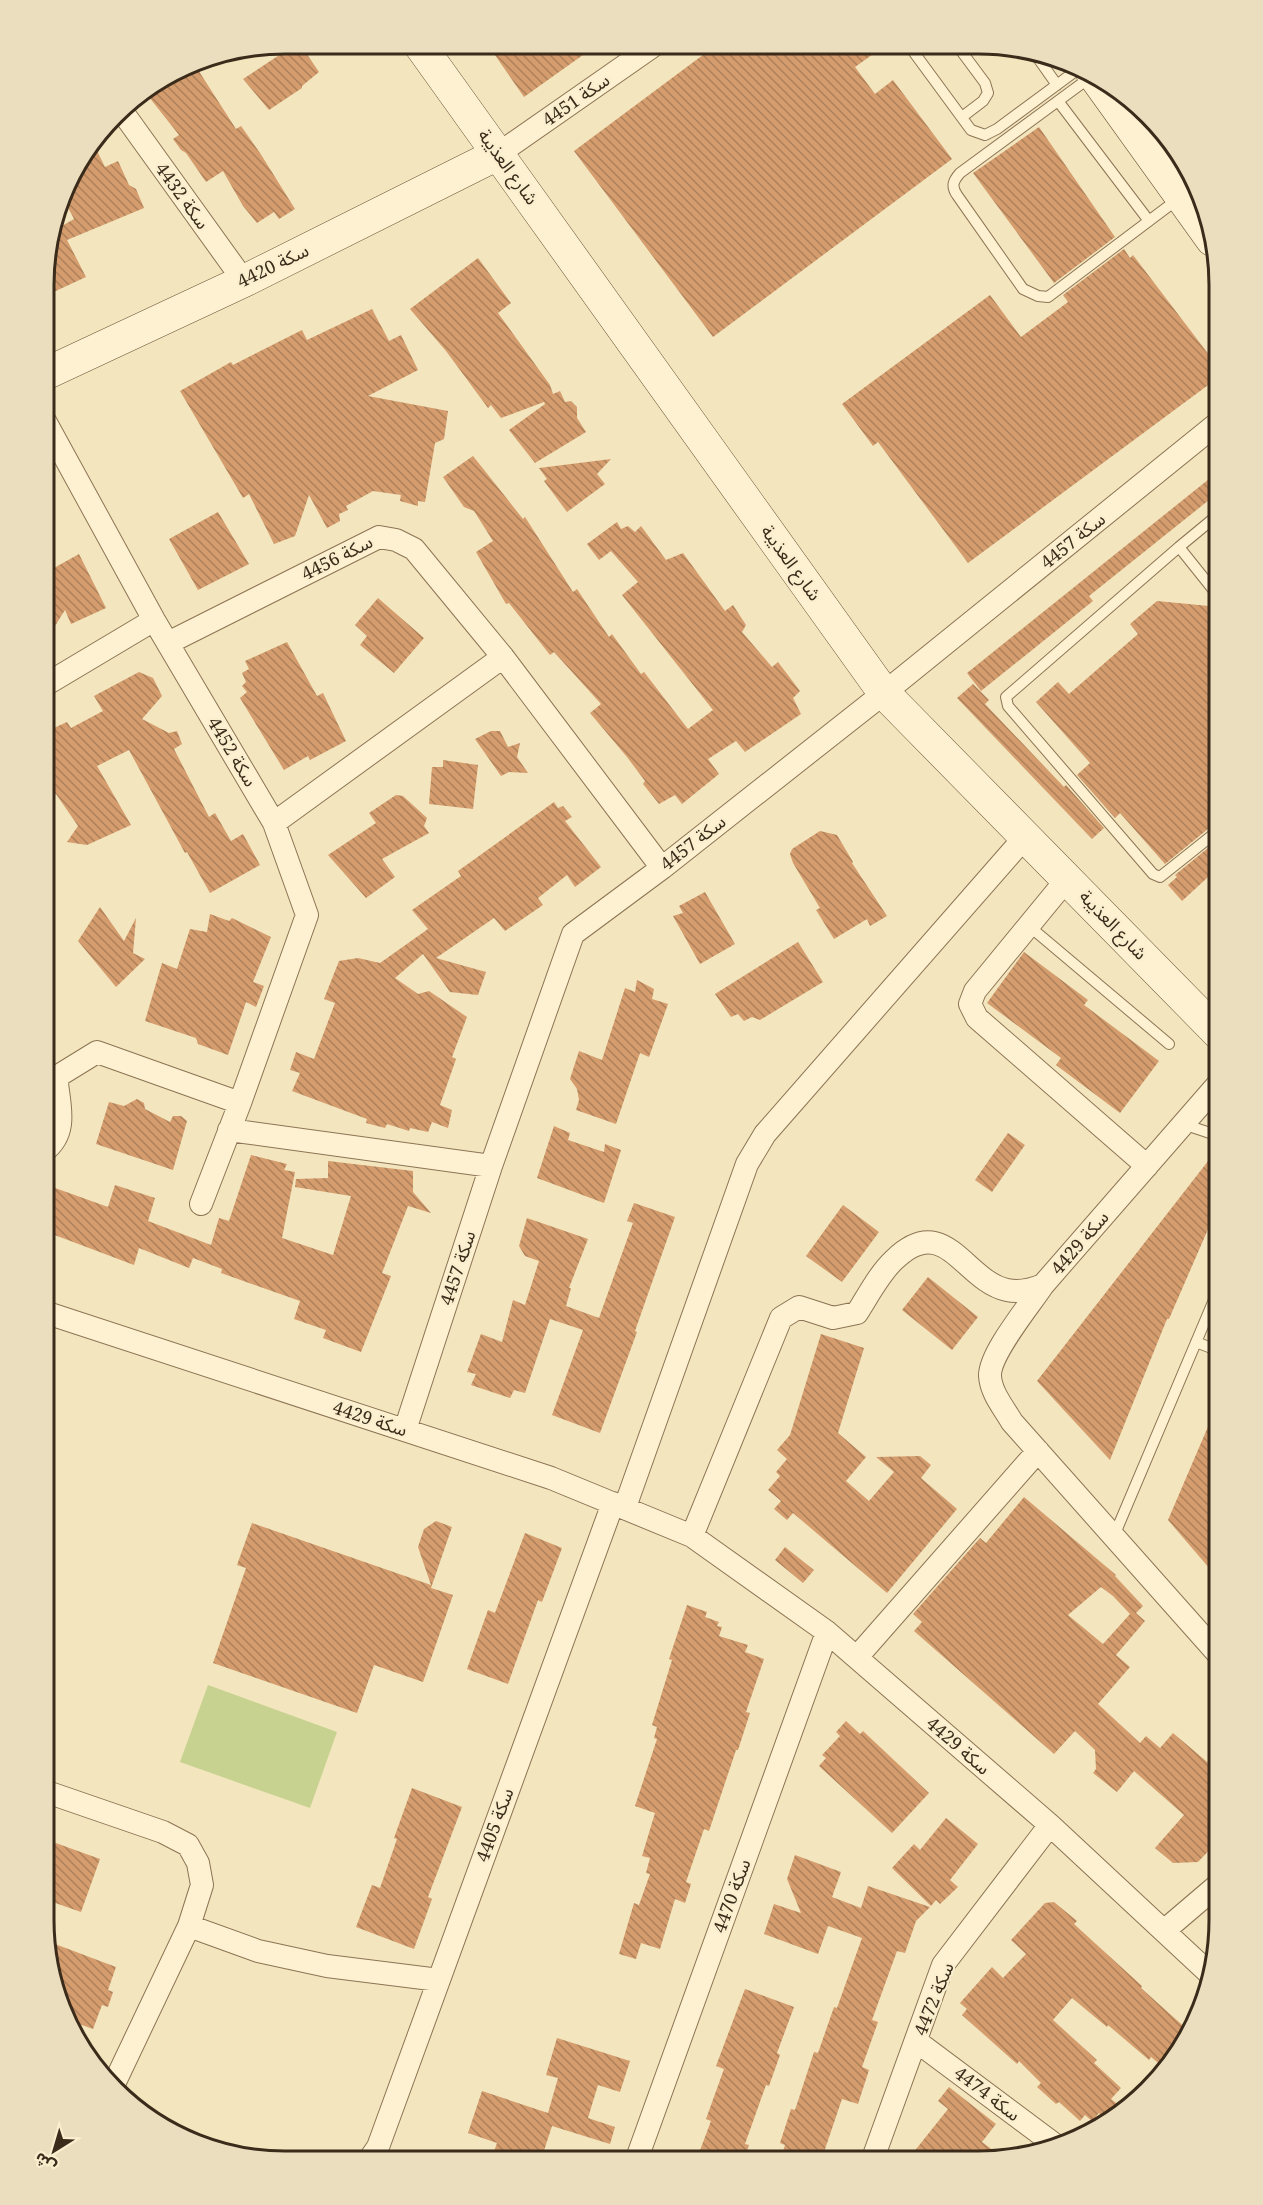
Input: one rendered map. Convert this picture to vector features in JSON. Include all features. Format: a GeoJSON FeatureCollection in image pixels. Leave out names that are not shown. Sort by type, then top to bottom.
{"type":"FeatureCollection","features":[{"type":"Feature","properties":{"kind":"street","name":"شارع العذيبة"},"geometry":{"type":"LineString","coordinates":[[426,54],[884,693],[1209,1024]]}},
{"type":"Feature","properties":{"kind":"street","name":"سكة 4451"},"geometry":{"type":"LineString","coordinates":[[498,154],[642,54]]}},
{"type":"Feature","properties":{"kind":"street"},"geometry":{"type":"LineString","coordinates":[[1103,91],[1201,225]]}},
{"type":"Feature","properties":{"kind":"street","name":"سكة 4432"},"geometry":{"type":"LineString","coordinates":[[126,118],[244,281]]}},
{"type":"Feature","properties":{"kind":"street","name":"سكة 4420"},"geometry":{"type":"LineString","coordinates":[[54,370],[244,281],[498,154]]}},
{"type":"Feature","properties":{"kind":"street","name":"سكة 4457"},"geometry":{"type":"LineString","coordinates":[[405,1430],[491,1166],[573,934],[662,868],[884,693],[1209,431]]}},
{"type":"Feature","properties":{"kind":"street","name":"سكة 4452"},"geometry":{"type":"LineString","coordinates":[[54,437],[154,620],[274,823],[307,915],[240,1103],[201,1204]]}},
{"type":"Feature","properties":{"kind":"street","name":"سكة 4456"},"geometry":{"type":"LineString","coordinates":[[168,644],[379,537],[396,540],[414,549],[503,657],[662,868]]}},
{"type":"Feature","properties":{"kind":"street"},"geometry":{"type":"LineString","coordinates":[[54,680],[154,620]]}},
{"type":"Feature","properties":{"kind":"street"},"geometry":{"type":"LineString","coordinates":[[274,823],[503,657]]}},
{"type":"Feature","properties":{"kind":"street","name":"سكة 4405"},"geometry":{"type":"LineString","coordinates":[[374,2151],[747,1164],[765,1134],[1025,837]]}},
{"type":"Feature","properties":{"kind":"street"},"geometry":{"type":"LineString","coordinates":[[1067,879],[975,991],[970,1004],[977,1018],[1147,1166]]}},
{"type":"Feature","properties":{"kind":"street"},"geometry":{"type":"LineString","coordinates":[[54,1078],[97,1052],[240,1103]]}},
{"type":"Feature","properties":{"kind":"street","name":"سكة 4429"},"geometry":{"type":"LineString","coordinates":[[692,1536],[781,1318],[799,1307],[833,1318],[857,1313],[892,1261],[914,1244],[931,1241],[949,1250],[997,1287],[1009,1291],[1025,1292],[1043,1285],[1209,1094]]}},
{"type":"Feature","properties":{"kind":"street"},"geometry":{"type":"LineString","coordinates":[[54,1101],[60,1132],[54,1142]]}},
{"type":"Feature","properties":{"kind":"street"},"geometry":{"type":"LineString","coordinates":[[229,1130],[491,1166]]}},
{"type":"Feature","properties":{"kind":"street"},"geometry":{"type":"LineString","coordinates":[[1043,1285],[993,1360],[990,1377],[996,1395],[1012,1422],[1114,1537],[1209,1636]]}},
{"type":"Feature","properties":{"kind":"street","name":"سكة 4429"},"geometry":{"type":"LineString","coordinates":[[54,1315],[551,1478],[692,1536],[827,1632],[857,1657],[1050,1825],[1204,1968]]}},
{"type":"Feature","properties":{"kind":"street"},"geometry":{"type":"LineString","coordinates":[[857,1657],[1038,1451]]}},
{"type":"Feature","properties":{"kind":"street","name":"سكة 4470"},"geometry":{"type":"LineString","coordinates":[[639,2151],[827,1632]]}},
{"type":"Feature","properties":{"kind":"street"},"geometry":{"type":"LineString","coordinates":[[54,1794],[163,1832],[188,1845],[198,1863],[202,1885],[189,1926],[117,2078]]}},
{"type":"Feature","properties":{"kind":"street","name":"سكة 4472"},"geometry":{"type":"LineString","coordinates":[[876,2151],[943,1965],[1050,1825]]}},
{"type":"Feature","properties":{"kind":"street"},"geometry":{"type":"LineString","coordinates":[[1165,1930],[1209,1893]]}},
{"type":"Feature","properties":{"kind":"street"},"geometry":{"type":"LineString","coordinates":[[189,1926],[258,1951],[327,1966],[439,1980]]}},
{"type":"Feature","properties":{"kind":"street","name":"سكة 4474"},"geometry":{"type":"LineString","coordinates":[[916,2041],[1049,2140]]}},
{"type":"Feature","properties":{"kind":"lane"},"geometry":{"type":"LineString","coordinates":[[915,54],[971,130],[984,135],[997,129],[1057,85],[1077,77]]}},
{"type":"Feature","properties":{"kind":"lane"},"geometry":{"type":"LineString","coordinates":[[962,117],[983,101],[988,93],[985,83],[963,54]]}},
{"type":"Feature","properties":{"kind":"lane"},"geometry":{"type":"LineString","coordinates":[[1041,63],[1057,85]]}},
{"type":"Feature","properties":{"kind":"lane"},"geometry":{"type":"LineString","coordinates":[[1082,79],[1058,101],[960,173],[954,180],[953,188],[957,195],[1023,289],[1038,296],[1048,297],[1181,197]]}},
{"type":"Feature","properties":{"kind":"lane"},"geometry":{"type":"LineString","coordinates":[[1058,101],[1149,221]]}},
{"type":"Feature","properties":{"kind":"lane"},"geometry":{"type":"LineString","coordinates":[[1209,522],[1006,697],[1008,706],[1153,874],[1160,877],[1209,838]]}},
{"type":"Feature","properties":{"kind":"lane"},"geometry":{"type":"LineString","coordinates":[[1179,547],[1209,584]]}},
{"type":"Feature","properties":{"kind":"lane"},"geometry":{"type":"LineString","coordinates":[[1029,926],[1169,1044]]}},
{"type":"Feature","properties":{"kind":"lane"},"geometry":{"type":"LineString","coordinates":[[1183,1124],[1209,1133]]}},
{"type":"Feature","properties":{"kind":"lane"},"geometry":{"type":"LineString","coordinates":[[1114,1537],[1209,1311]]}},
{"type":"Feature","properties":{"kind":"lane"},"geometry":{"type":"LineString","coordinates":[[1196,1342],[1209,1347]]}},
{"type":"Feature","properties":{"kind":"green space"},"geometry":{"type":"Polygon","coordinates":[[[208,1685],[337,1732],[310,1808],[180,1762],[208,1685]]]}},
{"type":"Feature","properties":{"kind":"building"},"geometry":{"type":"Polygon","coordinates":[[[281,54],[307,54],[319,72],[302,88],[269,110],[243,79],[281,54]]]}},
{"type":"Feature","properties":{"kind":"building"},"geometry":{"type":"Polygon","coordinates":[[[494,54],[584,54],[524,97],[494,54]]]}},
{"type":"Feature","properties":{"kind":"building"},"geometry":{"type":"Polygon","coordinates":[[[704,54],[873,54],[855,67],[875,94],[893,80],[952,159],[713,337],[574,151],[704,54]]]}},
{"type":"Feature","properties":{"kind":"building"},"geometry":{"type":"Polygon","coordinates":[[[199,71],[236,129],[241,126],[260,153],[295,209],[279,219],[274,212],[257,223],[243,206],[223,171],[206,182],[173,139],[179,135],[150,98],[169,85],[199,71]]]}},
{"type":"Feature","properties":{"kind":"building"},"geometry":{"type":"Polygon","coordinates":[[[1039,127],[1115,237],[1054,283],[973,173],[1039,127]]]}},
{"type":"Feature","properties":{"kind":"building"},"geometry":{"type":"Polygon","coordinates":[[[97,151],[105,167],[118,161],[129,185],[136,189],[144,208],[67,240],[86,277],[54,292],[54,270],[62,226],[74,219],[68,207],[85,169],[97,151]]]}},
{"type":"Feature","properties":{"kind":"building"},"geometry":{"type":"Polygon","coordinates":[[[1124,249],[1130,258],[1133,255],[1209,355],[1209,384],[968,563],[878,442],[873,446],[842,404],[990,295],[1021,337],[1068,302],[1063,295],[1124,249]]]}},
{"type":"Feature","properties":{"kind":"building"},"geometry":{"type":"Polygon","coordinates":[[[478,258],[511,303],[498,313],[550,385],[553,394],[560,391],[565,402],[571,401],[577,407],[577,418],[586,432],[535,463],[509,430],[545,404],[544,402],[501,418],[491,405],[488,408],[446,351],[410,309],[478,258]]]}},
{"type":"Feature","properties":{"kind":"building"},"geometry":{"type":"Polygon","coordinates":[[[372,309],[389,341],[401,335],[418,370],[368,396],[448,411],[444,439],[435,443],[425,502],[418,501],[418,506],[400,501],[401,495],[373,491],[346,506],[348,510],[339,514],[340,521],[327,528],[309,495],[295,536],[274,544],[249,494],[243,498],[180,391],[231,362],[233,365],[302,330],[307,340],[372,309]]]}},
{"type":"Feature","properties":{"kind":"building"},"geometry":{"type":"Polygon","coordinates":[[[473,456],[523,519],[525,517],[573,592],[577,589],[609,637],[612,634],[641,674],[644,672],[688,729],[713,710],[622,595],[638,582],[611,551],[599,560],[587,544],[617,522],[621,529],[628,526],[635,532],[641,526],[666,560],[683,553],[725,611],[733,605],[746,625],[742,632],[772,667],[778,662],[800,691],[793,698],[801,714],[745,752],[736,741],[708,759],[719,774],[682,804],[675,795],[659,804],[643,784],[645,781],[627,757],[590,713],[601,704],[554,652],[550,655],[509,603],[506,604],[476,552],[493,541],[474,511],[464,507],[443,477],[473,456]]]}},
{"type":"Feature","properties":{"kind":"building"},"geometry":{"type":"Polygon","coordinates":[[[611,459],[597,474],[605,484],[567,512],[544,481],[547,479],[539,468],[611,459]]]}},
{"type":"Feature","properties":{"kind":"building"},"geometry":{"type":"Polygon","coordinates":[[[1209,479],[1209,500],[1089,596],[1093,601],[981,691],[967,673],[1209,479]]]}},
{"type":"Feature","properties":{"kind":"building"},"geometry":{"type":"Polygon","coordinates":[[[218,512],[249,564],[198,590],[169,539],[218,512]]]}},
{"type":"Feature","properties":{"kind":"building"},"geometry":{"type":"Polygon","coordinates":[[[79,554],[106,608],[71,624],[65,610],[54,628],[54,568],[79,554]]]}},
{"type":"Feature","properties":{"kind":"building"},"geometry":{"type":"Polygon","coordinates":[[[378,598],[424,638],[394,673],[360,645],[367,636],[355,625],[378,598]]]}},
{"type":"Feature","properties":{"kind":"building"},"geometry":{"type":"Polygon","coordinates":[[[1157,601],[1209,606],[1209,828],[1165,864],[1120,813],[1115,818],[1077,775],[1090,763],[1036,702],[1058,682],[1069,694],[1138,634],[1130,624],[1157,601]]]}},
{"type":"Feature","properties":{"kind":"building"},"geometry":{"type":"Polygon","coordinates":[[[287,642],[317,696],[323,693],[346,741],[310,760],[308,756],[284,770],[240,698],[247,692],[242,686],[246,682],[242,673],[249,669],[245,661],[287,642]]]}},
{"type":"Feature","properties":{"kind":"building"},"geometry":{"type":"Polygon","coordinates":[[[139,672],[153,678],[162,696],[142,719],[169,733],[177,731],[182,744],[174,749],[209,817],[215,813],[231,841],[243,834],[260,865],[210,893],[187,852],[185,853],[129,750],[97,766],[131,825],[87,845],[67,842],[78,826],[56,794],[54,795],[54,728],[67,722],[71,728],[103,711],[94,696],[139,672]]]}},
{"type":"Feature","properties":{"kind":"building"},"geometry":{"type":"Polygon","coordinates":[[[973,684],[989,700],[985,704],[1064,787],[1066,785],[1104,828],[1092,839],[957,698],[973,684]]]}},
{"type":"Feature","properties":{"kind":"building"},"geometry":{"type":"Polygon","coordinates":[[[491,731],[500,731],[508,747],[520,743],[517,757],[528,773],[509,772],[501,776],[475,739],[491,731]]]}},
{"type":"Feature","properties":{"kind":"building"},"geometry":{"type":"Polygon","coordinates":[[[443,760],[478,765],[473,809],[429,804],[432,767],[443,767],[443,760]]]}},
{"type":"Feature","properties":{"kind":"building"},"geometry":{"type":"Polygon","coordinates":[[[396,795],[403,796],[427,818],[424,826],[429,833],[382,859],[395,877],[366,898],[328,855],[376,823],[369,813],[396,795]]]}},
{"type":"Feature","properties":{"kind":"building"},"geometry":{"type":"Polygon","coordinates":[[[554,802],[558,808],[563,806],[572,817],[565,821],[601,867],[575,887],[567,875],[538,898],[543,905],[505,931],[494,918],[436,958],[486,972],[478,995],[450,992],[423,954],[395,978],[418,994],[429,991],[467,1017],[452,1057],[456,1059],[440,1105],[452,1110],[448,1128],[432,1122],[428,1132],[410,1128],[409,1131],[387,1124],[385,1128],[366,1123],[367,1119],[292,1091],[300,1073],[290,1070],[296,1052],[314,1059],[335,1003],[324,999],[339,961],[358,958],[380,963],[428,929],[412,910],[461,876],[458,871],[554,802]]]}},
{"type":"Feature","properties":{"kind":"building"},"geometry":{"type":"Polygon","coordinates":[[[820,831],[837,835],[852,863],[887,916],[870,926],[867,919],[834,939],[816,910],[820,908],[790,854],[792,849],[820,831]]]}},
{"type":"Feature","properties":{"kind":"building"},"geometry":{"type":"Polygon","coordinates":[[[1209,847],[1209,876],[1182,901],[1168,885],[1177,877],[1175,875],[1209,847]]]}},
{"type":"Feature","properties":{"kind":"building"},"geometry":{"type":"Polygon","coordinates":[[[705,892],[735,944],[700,964],[673,916],[683,913],[679,906],[705,892]]]}},
{"type":"Feature","properties":{"kind":"building"},"geometry":{"type":"Polygon","coordinates":[[[100,907],[124,941],[136,918],[133,953],[145,959],[116,987],[78,941],[100,907]]]}},
{"type":"Feature","properties":{"kind":"building"},"geometry":{"type":"Polygon","coordinates":[[[210,914],[229,921],[232,918],[271,937],[253,982],[264,986],[256,1007],[246,1002],[228,1055],[198,1044],[196,1038],[145,1021],[162,963],[177,969],[190,929],[207,932],[210,914]]]}},
{"type":"Feature","properties":{"kind":"building"},"geometry":{"type":"Polygon","coordinates":[[[798,942],[823,982],[760,1020],[752,1017],[744,1021],[738,1014],[731,1017],[715,994],[798,942]]]}},
{"type":"Feature","properties":{"kind":"building"},"geometry":{"type":"Polygon","coordinates":[[[1024,952],[1088,1000],[1084,1005],[1159,1061],[1120,1113],[1056,1065],[1061,1058],[987,1003],[1024,952]]]}},
{"type":"Feature","properties":{"kind":"building"},"geometry":{"type":"Polygon","coordinates":[[[637,980],[654,989],[652,999],[668,1004],[649,1057],[640,1053],[616,1124],[576,1110],[579,1100],[577,1089],[570,1079],[579,1051],[602,1060],[625,988],[635,992],[637,980]]]}},
{"type":"Feature","properties":{"kind":"building"},"geometry":{"type":"Polygon","coordinates":[[[137,1099],[144,1103],[145,1109],[170,1122],[173,1116],[181,1116],[187,1121],[173,1170],[96,1144],[109,1102],[124,1106],[137,1099]]]}},
{"type":"Feature","properties":{"kind":"building"},"geometry":{"type":"Polygon","coordinates":[[[554,1126],[570,1133],[568,1140],[604,1152],[605,1144],[621,1150],[604,1203],[537,1178],[554,1126]]]}},
{"type":"Feature","properties":{"kind":"building"},"geometry":{"type":"Polygon","coordinates":[[[1008,1133],[1025,1145],[992,1192],[975,1180],[1008,1133]]]}},
{"type":"Feature","properties":{"kind":"building"},"geometry":{"type":"Polygon","coordinates":[[[251,1155],[287,1164],[284,1170],[295,1172],[282,1238],[333,1255],[351,1196],[295,1187],[296,1179],[328,1178],[328,1161],[413,1171],[413,1192],[431,1213],[408,1206],[382,1273],[391,1276],[361,1352],[323,1338],[326,1330],[294,1319],[300,1301],[221,1273],[222,1269],[193,1258],[189,1268],[139,1248],[134,1265],[54,1235],[54,1188],[108,1207],[115,1185],[155,1198],[148,1221],[211,1245],[219,1218],[229,1221],[251,1155]]]}},
{"type":"Feature","properties":{"kind":"building"},"geometry":{"type":"Polygon","coordinates":[[[1209,1160],[1209,1227],[1169,1319],[1167,1319],[1110,1460],[1037,1381],[1209,1160]]]}},
{"type":"Feature","properties":{"kind":"building"},"geometry":{"type":"Polygon","coordinates":[[[634,1203],[675,1217],[635,1331],[637,1332],[600,1433],[552,1415],[583,1330],[550,1319],[525,1393],[514,1390],[510,1398],[471,1385],[476,1374],[467,1372],[481,1334],[502,1342],[513,1300],[525,1305],[539,1261],[525,1256],[519,1246],[527,1218],[588,1239],[569,1288],[571,1288],[566,1306],[599,1318],[633,1223],[627,1221],[634,1203]]]}},
{"type":"Feature","properties":{"kind":"building"},"geometry":{"type":"Polygon","coordinates":[[[843,1205],[879,1232],[842,1282],[806,1256],[843,1205]]]}},
{"type":"Feature","properties":{"kind":"building"},"geometry":{"type":"Polygon","coordinates":[[[928,1277],[978,1317],[952,1350],[902,1310],[928,1277]]]}},
{"type":"Feature","properties":{"kind":"building"},"geometry":{"type":"Polygon","coordinates":[[[821,1334],[864,1348],[838,1433],[866,1457],[846,1481],[869,1501],[894,1472],[876,1457],[920,1456],[931,1465],[921,1478],[957,1509],[887,1593],[793,1513],[787,1520],[774,1509],[781,1501],[768,1490],[780,1476],[776,1472],[787,1459],[777,1450],[790,1435],[821,1334]]]}},
{"type":"Feature","properties":{"kind":"building"},"geometry":{"type":"Polygon","coordinates":[[[1209,1424],[1209,1568],[1168,1520],[1209,1424]]]}},
{"type":"Feature","properties":{"kind":"building"},"geometry":{"type":"Polygon","coordinates":[[[1024,1497],[1116,1575],[1143,1606],[1136,1613],[1145,1621],[1116,1655],[1130,1667],[1098,1704],[1140,1743],[1146,1736],[1160,1748],[1173,1733],[1209,1764],[1209,1850],[1198,1862],[1173,1863],[1155,1848],[1184,1815],[1134,1771],[1117,1792],[1093,1773],[1096,1769],[1095,1750],[1075,1731],[1054,1754],[914,1631],[922,1622],[913,1614],[980,1538],[986,1543],[1024,1497]],[[1101,1587],[1068,1615],[1103,1644],[1130,1614],[1101,1587]]]}},
{"type":"Feature","properties":{"kind":"building"},"geometry":{"type":"Polygon","coordinates":[[[436,1521],[452,1527],[431,1588],[453,1595],[423,1682],[374,1665],[357,1713],[213,1663],[246,1568],[237,1565],[252,1523],[431,1585],[418,1547],[424,1529],[436,1521]]]}},
{"type":"Feature","properties":{"kind":"building"},"geometry":{"type":"Polygon","coordinates":[[[525,1533],[562,1548],[542,1602],[538,1600],[508,1684],[467,1669],[488,1610],[495,1613],[525,1533]]]}},
{"type":"Feature","properties":{"kind":"building"},"geometry":{"type":"Polygon","coordinates":[[[785,1547],[814,1570],[803,1583],[775,1560],[785,1547]]]}},
{"type":"Feature","properties":{"kind":"building"},"geometry":{"type":"Polygon","coordinates":[[[687,1605],[707,1612],[705,1617],[719,1622],[717,1626],[722,1627],[719,1636],[748,1645],[745,1652],[764,1659],[746,1712],[750,1713],[738,1750],[736,1750],[709,1831],[704,1829],[686,1882],[691,1884],[685,1903],[675,1899],[660,1949],[641,1943],[636,1959],[619,1954],[634,1903],[639,1905],[650,1874],[646,1873],[650,1858],[642,1856],[655,1813],[635,1806],[657,1739],[654,1738],[657,1727],[652,1725],[672,1660],[669,1659],[687,1605]]]}},
{"type":"Feature","properties":{"kind":"building"},"geometry":{"type":"Polygon","coordinates":[[[846,1721],[860,1734],[863,1731],[929,1793],[892,1833],[819,1766],[826,1758],[822,1755],[840,1736],[836,1732],[846,1721]]]}},
{"type":"Feature","properties":{"kind":"building"},"geometry":{"type":"Polygon","coordinates":[[[412,1788],[462,1807],[428,1897],[432,1899],[414,1949],[356,1927],[372,1885],[380,1888],[397,1839],[394,1838],[412,1788]]]}},
{"type":"Feature","properties":{"kind":"building"},"geometry":{"type":"Polygon","coordinates":[[[946,1818],[978,1844],[950,1880],[958,1887],[940,1904],[936,1900],[931,1906],[892,1868],[914,1844],[920,1850],[946,1818]]]}},
{"type":"Feature","properties":{"kind":"building"},"geometry":{"type":"Polygon","coordinates":[[[54,1842],[100,1859],[81,1912],[54,1903],[54,1842]]]}},
{"type":"Feature","properties":{"kind":"building"},"geometry":{"type":"Polygon","coordinates":[[[795,1855],[841,1872],[832,1897],[861,1908],[868,1886],[930,1907],[916,1921],[905,1953],[897,1951],[872,2020],[878,2022],[862,2067],[869,2070],[858,2104],[842,2099],[824,2151],[783,2151],[785,2145],[780,2143],[791,2109],[795,2110],[814,2052],[818,2053],[834,2007],[837,2008],[862,1938],[828,1926],[818,1954],[764,1934],[774,1904],[801,1913],[787,1879],[795,1855]]]}},
{"type":"Feature","properties":{"kind":"building"},"geometry":{"type":"Polygon","coordinates":[[[1054,1902],[1077,1921],[1074,1924],[1183,2026],[1159,2063],[1151,2057],[1149,2060],[1072,1998],[1053,2020],[1097,2060],[1094,2063],[1121,2088],[1111,2099],[1117,2104],[1101,2115],[1099,2113],[1092,2121],[1085,2115],[1080,2121],[1059,2102],[1056,2104],[1037,2087],[1041,2083],[1019,2061],[1017,2064],[962,2015],[967,2009],[960,2003],[992,1967],[1003,1978],[1026,1954],[1011,1940],[1045,1903],[1054,1902]]]}},
{"type":"Feature","properties":{"kind":"building"},"geometry":{"type":"Polygon","coordinates":[[[55,1944],[116,1967],[108,1990],[113,1992],[108,2007],[102,2005],[93,2029],[78,2022],[66,1994],[55,1944]]]}},
{"type":"Feature","properties":{"kind":"building"},"geometry":{"type":"Polygon","coordinates":[[[745,1989],[794,2007],[777,2053],[780,2055],[769,2086],[766,2085],[745,2144],[749,2145],[747,2151],[700,2151],[711,2121],[706,2119],[724,2069],[716,2066],[745,1989]]]}},
{"type":"Feature","properties":{"kind":"building"},"geometry":{"type":"Polygon","coordinates":[[[557,2038],[630,2061],[620,2092],[598,2085],[588,2118],[615,2127],[610,2144],[552,2126],[544,2151],[494,2151],[497,2143],[468,2133],[482,2091],[548,2113],[558,2078],[546,2075],[557,2038]]]}},
{"type":"Feature","properties":{"kind":"building"},"geometry":{"type":"Polygon","coordinates":[[[949,2087],[996,2124],[982,2142],[994,2151],[915,2151],[948,2109],[938,2101],[949,2087]]]}}]}
